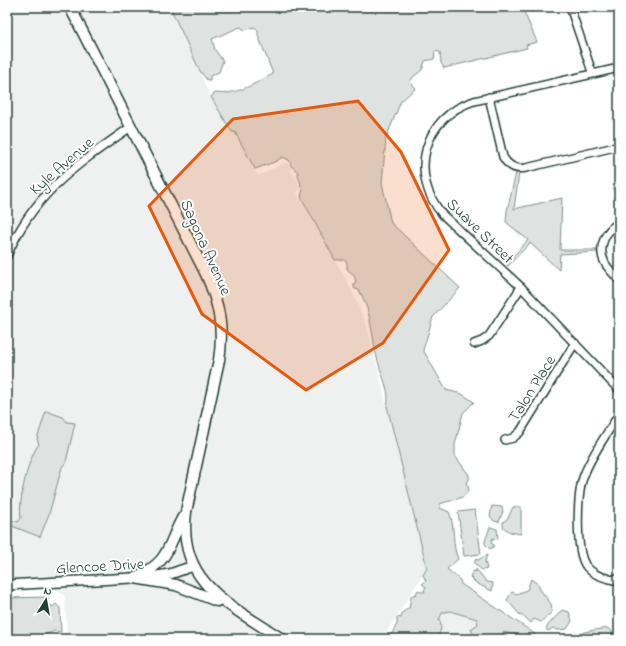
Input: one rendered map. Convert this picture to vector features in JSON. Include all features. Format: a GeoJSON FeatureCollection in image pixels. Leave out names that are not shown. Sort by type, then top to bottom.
{"type":"FeatureCollection","features":[{"type":"Feature","properties":{"kind":"main road","name":"Sagona Avenue"},"geometry":{"type":"LineString","coordinates":[[70,7],[132,126],[216,296],[222,339],[219,360],[186,512],[185,539],[193,566],[209,590],[230,606]]}},
{"type":"Feature","properties":{"kind":"main road"},"geometry":{"type":"LineString","coordinates":[[135,578],[150,570],[164,557],[186,512]]}},
{"type":"Feature","properties":{"kind":"main road"},"geometry":{"type":"LineString","coordinates":[[135,578],[182,587],[230,606],[282,639]]}},
{"type":"Feature","properties":{"kind":"street"},"geometry":{"type":"LineString","coordinates":[[570,7],[592,72]]}},
{"type":"Feature","properties":{"kind":"street","name":"Suave Street"},"geometry":{"type":"LineString","coordinates":[[619,68],[592,72],[468,102],[458,107],[438,124],[426,149],[424,163],[424,176],[428,191],[439,210],[521,287],[619,390]]}},
{"type":"Feature","properties":{"kind":"street"},"geometry":{"type":"LineString","coordinates":[[489,97],[503,156],[506,162],[515,168],[526,168],[619,146]]}},
{"type":"Feature","properties":{"kind":"street","name":"Kyle Avenue"},"geometry":{"type":"LineString","coordinates":[[7,256],[25,220],[48,191],[85,159],[132,126]]}},
{"type":"Feature","properties":{"kind":"street"},"geometry":{"type":"LineString","coordinates":[[619,223],[608,232],[602,250],[607,266],[619,280]]}},
{"type":"Feature","properties":{"kind":"street"},"geometry":{"type":"LineString","coordinates":[[474,344],[482,342],[489,336],[521,287]]}},
{"type":"Feature","properties":{"kind":"street","name":"Talon Place"},"geometry":{"type":"LineString","coordinates":[[505,440],[513,438],[522,429],[575,343]]}},
{"type":"Feature","properties":{"kind":"street"},"geometry":{"type":"LineString","coordinates":[[619,414],[584,475],[578,502],[580,551],[585,565],[597,575],[613,580],[619,577]]}},
{"type":"Feature","properties":{"kind":"street","name":"Glencoe Drive"},"geometry":{"type":"LineString","coordinates":[[7,585],[135,578],[164,575],[193,566]]}},
{"type":"Feature","properties":{"kind":"highlighted area"},"geometry":{"type":"Polygon","coordinates":[[[358,101],[401,152],[449,250],[383,343],[306,390],[202,314],[149,206],[233,119],[358,101]]]}},
{"type":"Feature","properties":{"kind":"shaded area"},"geometry":{"type":"Polygon","coordinates":[[[7,7],[170,7],[200,71],[206,88],[232,132],[235,131],[258,176],[287,162],[301,188],[297,193],[350,287],[367,326],[427,568],[382,639],[43,639],[42,636],[67,635],[65,596],[53,587],[7,590],[7,7]]]}},
{"type":"Feature","properties":{"kind":"shaded area"},"geometry":{"type":"Polygon","coordinates":[[[170,7],[522,7],[537,42],[526,45],[527,48],[444,68],[441,63],[440,52],[435,51],[434,59],[425,61],[422,70],[413,77],[410,82],[416,88],[401,101],[386,138],[382,183],[391,223],[460,288],[433,317],[423,350],[446,390],[462,394],[474,402],[463,413],[455,445],[455,456],[469,475],[469,480],[466,483],[469,488],[464,495],[458,499],[440,504],[440,508],[449,512],[451,518],[458,559],[447,569],[460,580],[461,584],[535,634],[532,638],[503,632],[500,639],[475,639],[471,629],[478,624],[477,619],[450,611],[442,613],[439,620],[441,625],[440,630],[436,639],[389,639],[397,624],[397,617],[401,618],[403,612],[409,608],[411,596],[416,594],[418,590],[425,592],[424,590],[426,587],[422,584],[426,581],[423,575],[427,568],[387,406],[387,391],[376,356],[364,299],[359,290],[355,289],[353,284],[356,282],[354,275],[347,269],[347,263],[345,260],[335,260],[301,197],[303,189],[301,187],[298,172],[291,166],[289,160],[282,157],[277,161],[255,169],[235,132],[232,132],[211,97],[215,93],[230,93],[238,91],[273,74],[258,35],[258,30],[254,27],[245,30],[240,27],[212,39],[215,50],[223,61],[219,72],[210,76],[210,80],[207,80],[200,71],[170,7]]]}},
{"type":"Feature","properties":{"kind":"shaded area"},"geometry":{"type":"Polygon","coordinates":[[[516,173],[519,173],[514,209],[562,198],[560,250],[597,250],[597,252],[560,254],[559,270],[530,243],[508,266],[506,264],[528,240],[506,222],[507,211],[516,173]]]}},
{"type":"Feature","properties":{"kind":"shaded area"},"geometry":{"type":"Polygon","coordinates":[[[46,411],[63,417],[67,422],[75,423],[66,462],[62,467],[49,514],[40,537],[7,524],[7,519],[18,522],[21,518],[20,511],[22,491],[31,459],[39,444],[37,439],[46,411]]]}},
{"type":"Feature","properties":{"kind":"shaded area"},"geometry":{"type":"Polygon","coordinates":[[[492,506],[502,507],[503,511],[499,522],[494,521],[490,516],[492,506]]]}},
{"type":"Feature","properties":{"kind":"shaded area"},"geometry":{"type":"Polygon","coordinates":[[[513,507],[521,507],[521,534],[510,532],[503,527],[503,522],[508,518],[513,507]]]}},
{"type":"Feature","properties":{"kind":"shaded area"},"geometry":{"type":"Polygon","coordinates":[[[475,510],[481,554],[464,556],[458,512],[475,510]]]}},
{"type":"Feature","properties":{"kind":"shaded area"},"geometry":{"type":"Polygon","coordinates":[[[490,527],[497,529],[498,539],[493,538],[491,543],[494,545],[490,549],[485,544],[485,541],[490,527]]]}},
{"type":"Feature","properties":{"kind":"shaded area"},"geometry":{"type":"Polygon","coordinates":[[[487,555],[485,561],[487,569],[482,570],[475,564],[475,559],[478,560],[487,555]]]}},
{"type":"Feature","properties":{"kind":"shaded area"},"geometry":{"type":"Polygon","coordinates":[[[476,569],[487,582],[493,583],[492,591],[476,583],[470,577],[473,571],[476,572],[476,569]]]}},
{"type":"Feature","properties":{"kind":"shaded area"},"geometry":{"type":"Polygon","coordinates":[[[531,579],[539,585],[539,588],[551,604],[552,612],[541,622],[534,619],[531,623],[524,616],[521,616],[507,600],[512,592],[516,594],[527,590],[531,579]]]}},
{"type":"Feature","properties":{"kind":"shaded area"},"geometry":{"type":"Polygon","coordinates":[[[47,597],[49,599],[47,602],[53,607],[56,604],[60,608],[61,632],[54,631],[43,636],[43,639],[7,639],[7,598],[47,597]]]}},
{"type":"Feature","properties":{"kind":"shaded area"},"geometry":{"type":"Polygon","coordinates":[[[562,610],[569,612],[572,621],[567,629],[558,630],[553,628],[548,631],[546,629],[549,624],[562,610]]]}},
{"type":"Feature","properties":{"kind":"shaded area"},"geometry":{"type":"Polygon","coordinates":[[[450,611],[477,619],[478,624],[475,626],[475,639],[436,639],[440,632],[441,624],[438,620],[442,613],[450,611]]]}},
{"type":"Feature","properties":{"kind":"shaded area"},"geometry":{"type":"Polygon","coordinates":[[[607,628],[611,630],[615,639],[575,639],[584,632],[607,628]]]}},
{"type":"Feature","properties":{"kind":"shaded area"},"geometry":{"type":"Polygon","coordinates":[[[503,632],[508,632],[533,639],[500,639],[503,632]]]}}]}
